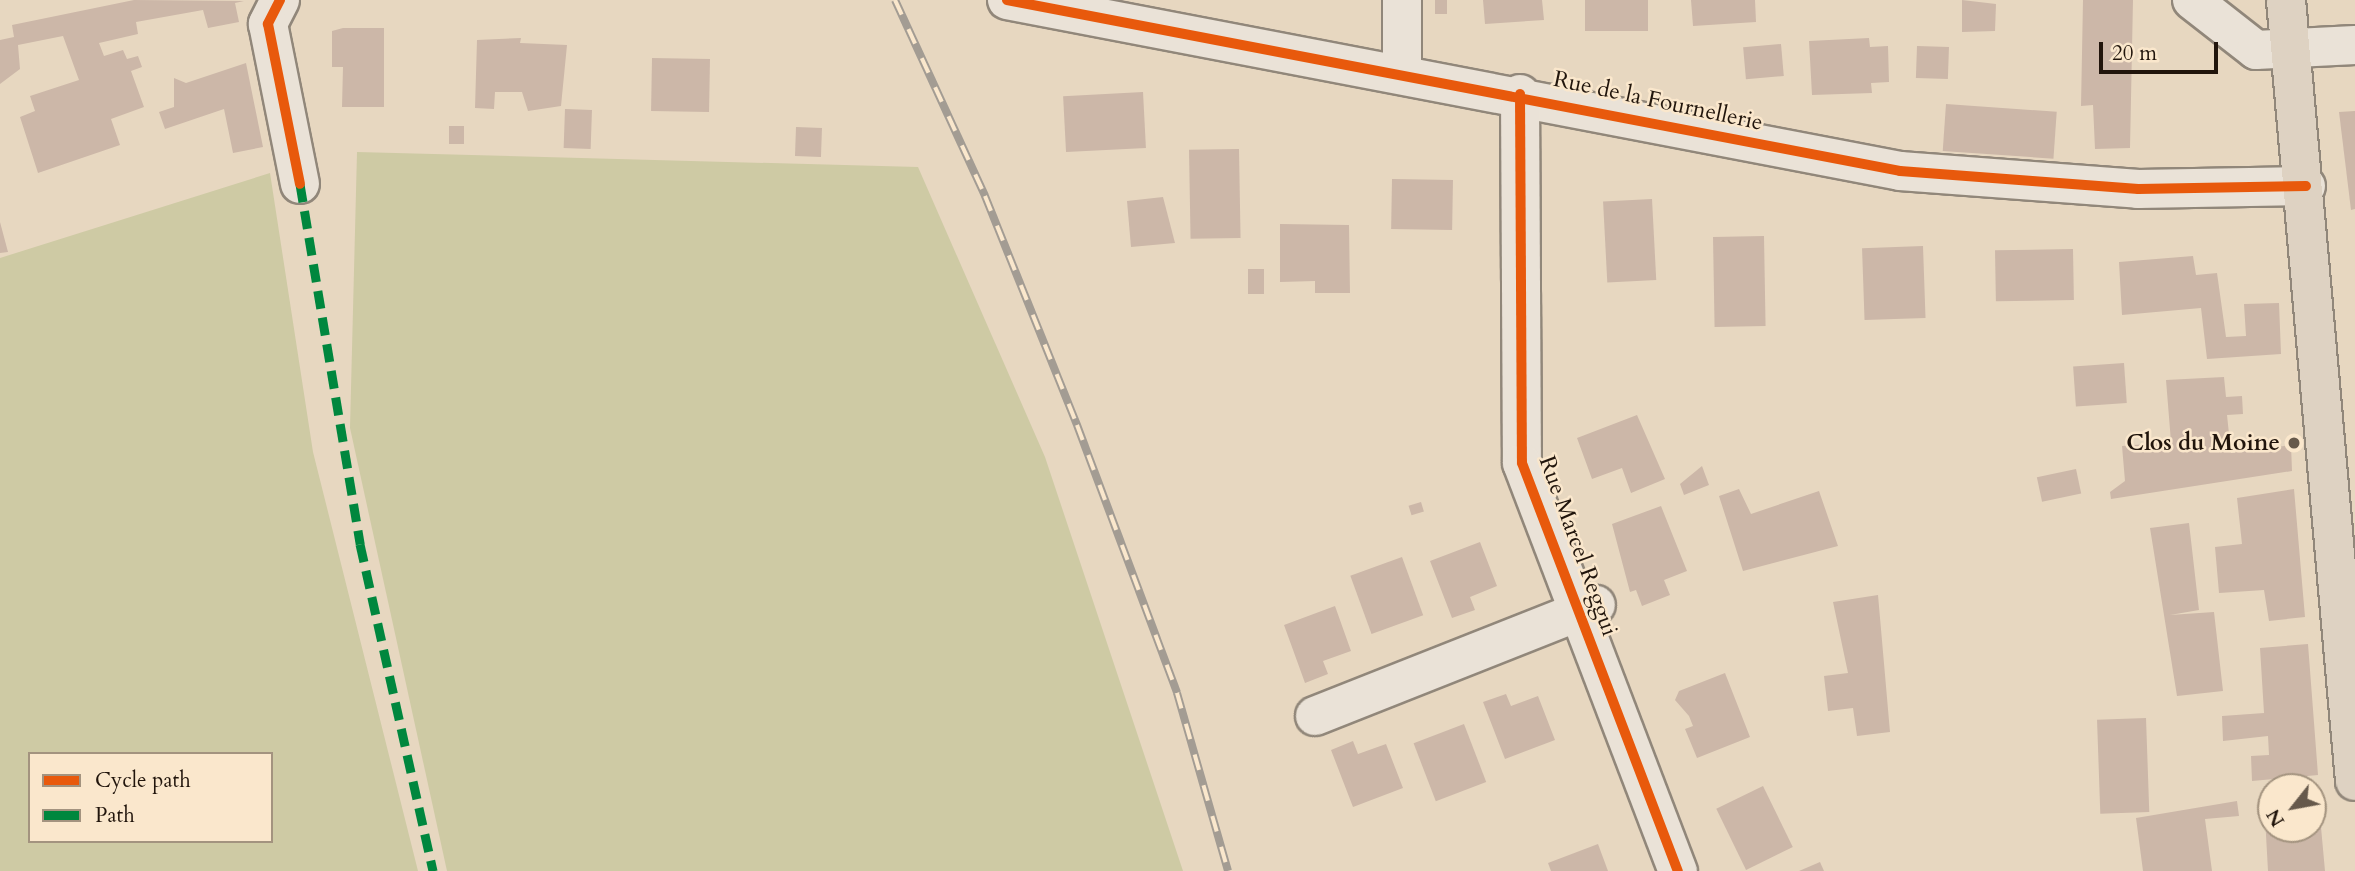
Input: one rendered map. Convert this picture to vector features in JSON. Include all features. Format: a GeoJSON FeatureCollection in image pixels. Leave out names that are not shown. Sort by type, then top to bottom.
{"type":"FeatureCollection","features":[{"type":"Feature","properties":{"kind":"main road"},"geometry":{"type":"LineString","coordinates":[[2286,0],[2306,186],[2355,781]]}},
{"type":"Feature","properties":{"kind":"street"},"geometry":{"type":"LineString","coordinates":[[281,0],[268,24],[300,184]]}},
{"type":"Feature","properties":{"kind":"street","name":"Rue de la Fournellerie"},"geometry":{"type":"LineString","coordinates":[[1007,0],[1128,27],[1402,71],[1900,171],[2138,189],[2306,186]]}},
{"type":"Feature","properties":{"kind":"street"},"geometry":{"type":"LineString","coordinates":[[1402,0],[1402,71]]}},
{"type":"Feature","properties":{"kind":"street"},"geometry":{"type":"LineString","coordinates":[[2192,0],[2235,40],[2256,50],[2291,52],[2355,45]]}},
{"type":"Feature","properties":{"kind":"street","name":"Rue Marcel Reggui"},"geometry":{"type":"LineString","coordinates":[[1520,94],[1522,463],[1587,608],[1678,871]]}},
{"type":"Feature","properties":{"kind":"street"},"geometry":{"type":"LineString","coordinates":[[1315,716],[1587,608]]}},
{"type":"Feature","properties":{"kind":"shaded area"},"geometry":{"type":"Polygon","coordinates":[[[357,152],[918,167],[1045,457],[1183,871],[447,871],[350,428],[357,152]]]}},
{"type":"Feature","properties":{"kind":"shaded area"},"geometry":{"type":"Polygon","coordinates":[[[270,173],[313,452],[418,871],[0,871],[0,258],[270,173]]]}},
{"type":"Feature","properties":{"kind":"building"},"geometry":{"type":"Polygon","coordinates":[[[134,0],[244,1],[235,3],[239,22],[208,28],[203,10],[136,22],[138,34],[99,43],[104,56],[123,50],[127,59],[138,56],[142,67],[131,71],[144,107],[111,119],[120,145],[38,173],[20,117],[35,111],[30,96],[79,80],[63,36],[18,45],[20,69],[0,84],[0,40],[14,37],[12,25],[134,0]]]}},
{"type":"Feature","properties":{"kind":"building"},"geometry":{"type":"Polygon","coordinates":[[[1435,0],[1447,0],[1447,14],[1435,14],[1435,0]]]}},
{"type":"Feature","properties":{"kind":"building"},"geometry":{"type":"Polygon","coordinates":[[[1483,0],[1542,0],[1544,20],[1485,24],[1483,0]]]}},
{"type":"Feature","properties":{"kind":"building"},"geometry":{"type":"Polygon","coordinates":[[[1585,0],[1648,0],[1648,31],[1585,31],[1585,0]]]}},
{"type":"Feature","properties":{"kind":"building"},"geometry":{"type":"Polygon","coordinates":[[[1691,0],[1755,0],[1756,22],[1693,26],[1691,0]]]}},
{"type":"Feature","properties":{"kind":"building"},"geometry":{"type":"Polygon","coordinates":[[[1962,0],[1996,4],[1995,31],[1962,32],[1962,0]]]}},
{"type":"Feature","properties":{"kind":"building"},"geometry":{"type":"Polygon","coordinates":[[[2083,0],[2133,0],[2130,148],[2095,149],[2093,105],[2081,106],[2083,0]]]}},
{"type":"Feature","properties":{"kind":"building"},"geometry":{"type":"Polygon","coordinates":[[[343,28],[384,28],[384,107],[342,107],[343,67],[332,67],[332,31],[343,28]]]}},
{"type":"Feature","properties":{"kind":"building"},"geometry":{"type":"Polygon","coordinates":[[[521,38],[520,43],[567,45],[561,106],[528,111],[522,92],[495,92],[494,109],[475,108],[477,40],[521,38]]]}},
{"type":"Feature","properties":{"kind":"building"},"geometry":{"type":"Polygon","coordinates":[[[1869,38],[1870,47],[1888,46],[1889,82],[1871,83],[1872,93],[1812,95],[1809,41],[1869,38]]]}},
{"type":"Feature","properties":{"kind":"building"},"geometry":{"type":"Polygon","coordinates":[[[1781,44],[1784,76],[1746,79],[1743,47],[1781,44]]]}},
{"type":"Feature","properties":{"kind":"building"},"geometry":{"type":"Polygon","coordinates":[[[1917,46],[1949,47],[1948,79],[1916,78],[1917,46]]]}},
{"type":"Feature","properties":{"kind":"building"},"geometry":{"type":"Polygon","coordinates":[[[652,58],[710,59],[709,112],[651,111],[652,58]]]}},
{"type":"Feature","properties":{"kind":"building"},"geometry":{"type":"Polygon","coordinates":[[[246,63],[263,147],[233,153],[224,109],[165,129],[159,112],[174,107],[174,78],[186,83],[246,63]]]}},
{"type":"Feature","properties":{"kind":"building"},"geometry":{"type":"Polygon","coordinates":[[[1143,92],[1146,148],[1066,152],[1063,96],[1143,92]]]}},
{"type":"Feature","properties":{"kind":"building"},"geometry":{"type":"Polygon","coordinates":[[[1946,104],[2057,112],[2053,159],[1943,151],[1946,104]]]}},
{"type":"Feature","properties":{"kind":"building"},"geometry":{"type":"Polygon","coordinates":[[[565,109],[592,110],[591,149],[564,148],[565,109]]]}},
{"type":"Feature","properties":{"kind":"building"},"geometry":{"type":"Polygon","coordinates":[[[2355,111],[2355,209],[2351,210],[2339,112],[2355,111]]]}},
{"type":"Feature","properties":{"kind":"building"},"geometry":{"type":"Polygon","coordinates":[[[449,126],[464,126],[464,144],[449,144],[449,126]]]}},
{"type":"Feature","properties":{"kind":"building"},"geometry":{"type":"Polygon","coordinates":[[[796,127],[822,128],[821,157],[795,156],[796,127]]]}},
{"type":"Feature","properties":{"kind":"building"},"geometry":{"type":"Polygon","coordinates":[[[1239,149],[1241,238],[1191,239],[1189,150],[1239,149]]]}},
{"type":"Feature","properties":{"kind":"building"},"geometry":{"type":"Polygon","coordinates":[[[1392,179],[1453,180],[1452,230],[1391,229],[1392,179]]]}},
{"type":"Feature","properties":{"kind":"building"},"geometry":{"type":"Polygon","coordinates":[[[1163,197],[1175,243],[1131,247],[1127,201],[1163,197]]]}},
{"type":"Feature","properties":{"kind":"building"},"geometry":{"type":"Polygon","coordinates":[[[1652,199],[1656,280],[1607,282],[1603,202],[1652,199]]]}},
{"type":"Feature","properties":{"kind":"building"},"geometry":{"type":"Polygon","coordinates":[[[0,222],[8,252],[0,253],[0,222]]]}},
{"type":"Feature","properties":{"kind":"building"},"geometry":{"type":"Polygon","coordinates":[[[1280,224],[1349,225],[1350,293],[1315,293],[1315,281],[1280,282],[1280,224]]]}},
{"type":"Feature","properties":{"kind":"building"},"geometry":{"type":"Polygon","coordinates":[[[1764,236],[1766,326],[1715,327],[1713,237],[1764,236]]]}},
{"type":"Feature","properties":{"kind":"building"},"geometry":{"type":"Polygon","coordinates":[[[1923,246],[1926,318],[1865,320],[1862,248],[1923,246]]]}},
{"type":"Feature","properties":{"kind":"building"},"geometry":{"type":"Polygon","coordinates":[[[2073,249],[2074,300],[1996,301],[1995,250],[2073,249]]]}},
{"type":"Feature","properties":{"kind":"building"},"geometry":{"type":"Polygon","coordinates":[[[2193,256],[2196,275],[2217,273],[2226,337],[2246,336],[2244,304],[2279,303],[2281,354],[2207,359],[2201,308],[2122,315],[2119,262],[2193,256]]]}},
{"type":"Feature","properties":{"kind":"building"},"geometry":{"type":"Polygon","coordinates":[[[1248,269],[1264,269],[1264,294],[1248,294],[1248,269]]]}},
{"type":"Feature","properties":{"kind":"building"},"geometry":{"type":"Polygon","coordinates":[[[2124,363],[2127,403],[2076,406],[2073,367],[2124,363]]]}},
{"type":"Feature","properties":{"kind":"building"},"geometry":{"type":"Polygon","coordinates":[[[2224,377],[2226,397],[2242,396],[2243,414],[2227,415],[2231,453],[2291,445],[2292,471],[2111,499],[2110,492],[2125,481],[2122,446],[2171,442],[2166,380],[2224,377]]]}},
{"type":"Feature","properties":{"kind":"building"},"geometry":{"type":"Polygon","coordinates":[[[1637,415],[1665,479],[1631,493],[1622,468],[1592,479],[1577,438],[1637,415]]]}},
{"type":"Feature","properties":{"kind":"building"},"geometry":{"type":"Polygon","coordinates":[[[1702,466],[1709,485],[1684,495],[1680,484],[1702,466]]]}},
{"type":"Feature","properties":{"kind":"building"},"geometry":{"type":"Polygon","coordinates":[[[2076,469],[2081,493],[2042,502],[2037,477],[2076,469]]]}},
{"type":"Feature","properties":{"kind":"building"},"geometry":{"type":"Polygon","coordinates":[[[1739,489],[1751,514],[1819,491],[1838,546],[1743,571],[1719,496],[1739,489]]]}},
{"type":"Feature","properties":{"kind":"building"},"geometry":{"type":"Polygon","coordinates":[[[2294,489],[2305,617],[2269,621],[2264,590],[2219,593],[2215,547],[2242,544],[2237,498],[2294,489]]]}},
{"type":"Feature","properties":{"kind":"building"},"geometry":{"type":"Polygon","coordinates":[[[1421,502],[1424,512],[1411,515],[1409,506],[1421,502]]]}},
{"type":"Feature","properties":{"kind":"building"},"geometry":{"type":"Polygon","coordinates":[[[1661,506],[1687,571],[1664,580],[1670,595],[1642,606],[1636,590],[1630,592],[1612,524],[1661,506]]]}},
{"type":"Feature","properties":{"kind":"building"},"geometry":{"type":"Polygon","coordinates":[[[2189,523],[2199,610],[2170,615],[2214,612],[2223,691],[2177,696],[2150,528],[2189,523]]]}},
{"type":"Feature","properties":{"kind":"building"},"geometry":{"type":"Polygon","coordinates":[[[1480,542],[1497,586],[1470,597],[1475,610],[1452,618],[1430,561],[1480,542]]]}},
{"type":"Feature","properties":{"kind":"building"},"geometry":{"type":"Polygon","coordinates":[[[1402,557],[1423,615],[1372,634],[1350,576],[1402,557]]]}},
{"type":"Feature","properties":{"kind":"building"},"geometry":{"type":"Polygon","coordinates":[[[1878,595],[1890,732],[1857,736],[1853,708],[1828,711],[1824,676],[1848,673],[1833,602],[1878,595]]]}},
{"type":"Feature","properties":{"kind":"building"},"geometry":{"type":"Polygon","coordinates":[[[1335,606],[1351,651],[1323,661],[1328,674],[1305,683],[1284,625],[1335,606]]]}},
{"type":"Feature","properties":{"kind":"building"},"geometry":{"type":"Polygon","coordinates":[[[2308,644],[2318,773],[2257,773],[2257,781],[2252,781],[2251,756],[2269,755],[2268,736],[2223,741],[2222,716],[2264,713],[2260,648],[2308,644]]]}},
{"type":"Feature","properties":{"kind":"building"},"geometry":{"type":"Polygon","coordinates":[[[1725,673],[1750,737],[1697,758],[1685,729],[1693,726],[1689,716],[1675,700],[1679,691],[1725,673]]]}},
{"type":"Feature","properties":{"kind":"building"},"geometry":{"type":"Polygon","coordinates":[[[1506,694],[1511,706],[1538,696],[1555,740],[1505,759],[1483,702],[1506,694]]]}},
{"type":"Feature","properties":{"kind":"building"},"geometry":{"type":"Polygon","coordinates":[[[2146,718],[2149,812],[2100,814],[2097,720],[2146,718]]]}},
{"type":"Feature","properties":{"kind":"building"},"geometry":{"type":"Polygon","coordinates":[[[1464,724],[1486,782],[1436,801],[1414,743],[1464,724]]]}},
{"type":"Feature","properties":{"kind":"building"},"geometry":{"type":"Polygon","coordinates":[[[1353,741],[1358,754],[1386,744],[1403,788],[1353,807],[1331,750],[1353,741]]]}},
{"type":"Feature","properties":{"kind":"building"},"geometry":{"type":"Polygon","coordinates":[[[1763,786],[1793,847],[1746,870],[1716,809],[1763,786]]]}},
{"type":"Feature","properties":{"kind":"building"},"geometry":{"type":"Polygon","coordinates":[[[2237,801],[2239,816],[2205,819],[2212,871],[2143,871],[2136,818],[2237,801]]]}},
{"type":"Feature","properties":{"kind":"building"},"geometry":{"type":"Polygon","coordinates":[[[2266,843],[2322,843],[2325,871],[2268,871],[2266,843]]]}},
{"type":"Feature","properties":{"kind":"building"},"geometry":{"type":"Polygon","coordinates":[[[1598,844],[1608,871],[1551,871],[1548,863],[1598,844]]]}},
{"type":"Feature","properties":{"kind":"building"},"geometry":{"type":"Polygon","coordinates":[[[1820,862],[1824,871],[1799,871],[1820,862]]]}},
{"type":"Feature","properties":{"kind":"railway"},"geometry":{"type":"LineString","coordinates":[[895,0],[985,196],[1077,425],[1177,693],[1228,871]]}},
{"type":"Feature","properties":{"kind":"marked path"},"geometry":{"type":"LineString","coordinates":[[300,184],[360,544],[433,871]]}},
{"type":"Feature","properties":{"kind":"cycle path"},"geometry":{"type":"LineString","coordinates":[[280,0],[268,24],[300,184]]}},
{"type":"Feature","properties":{"kind":"cycle path"},"geometry":{"type":"LineString","coordinates":[[1007,0],[1900,171],[2138,189],[2306,186]]}},
{"type":"Feature","properties":{"kind":"cycle path"},"geometry":{"type":"LineString","coordinates":[[1520,94],[1522,463],[1678,871]]}},
{"type":"Feature","properties":{"kind":"place","name":"Clos du Moine"},"geometry":{"type":"Point","coordinates":[2294,443]}}]}
